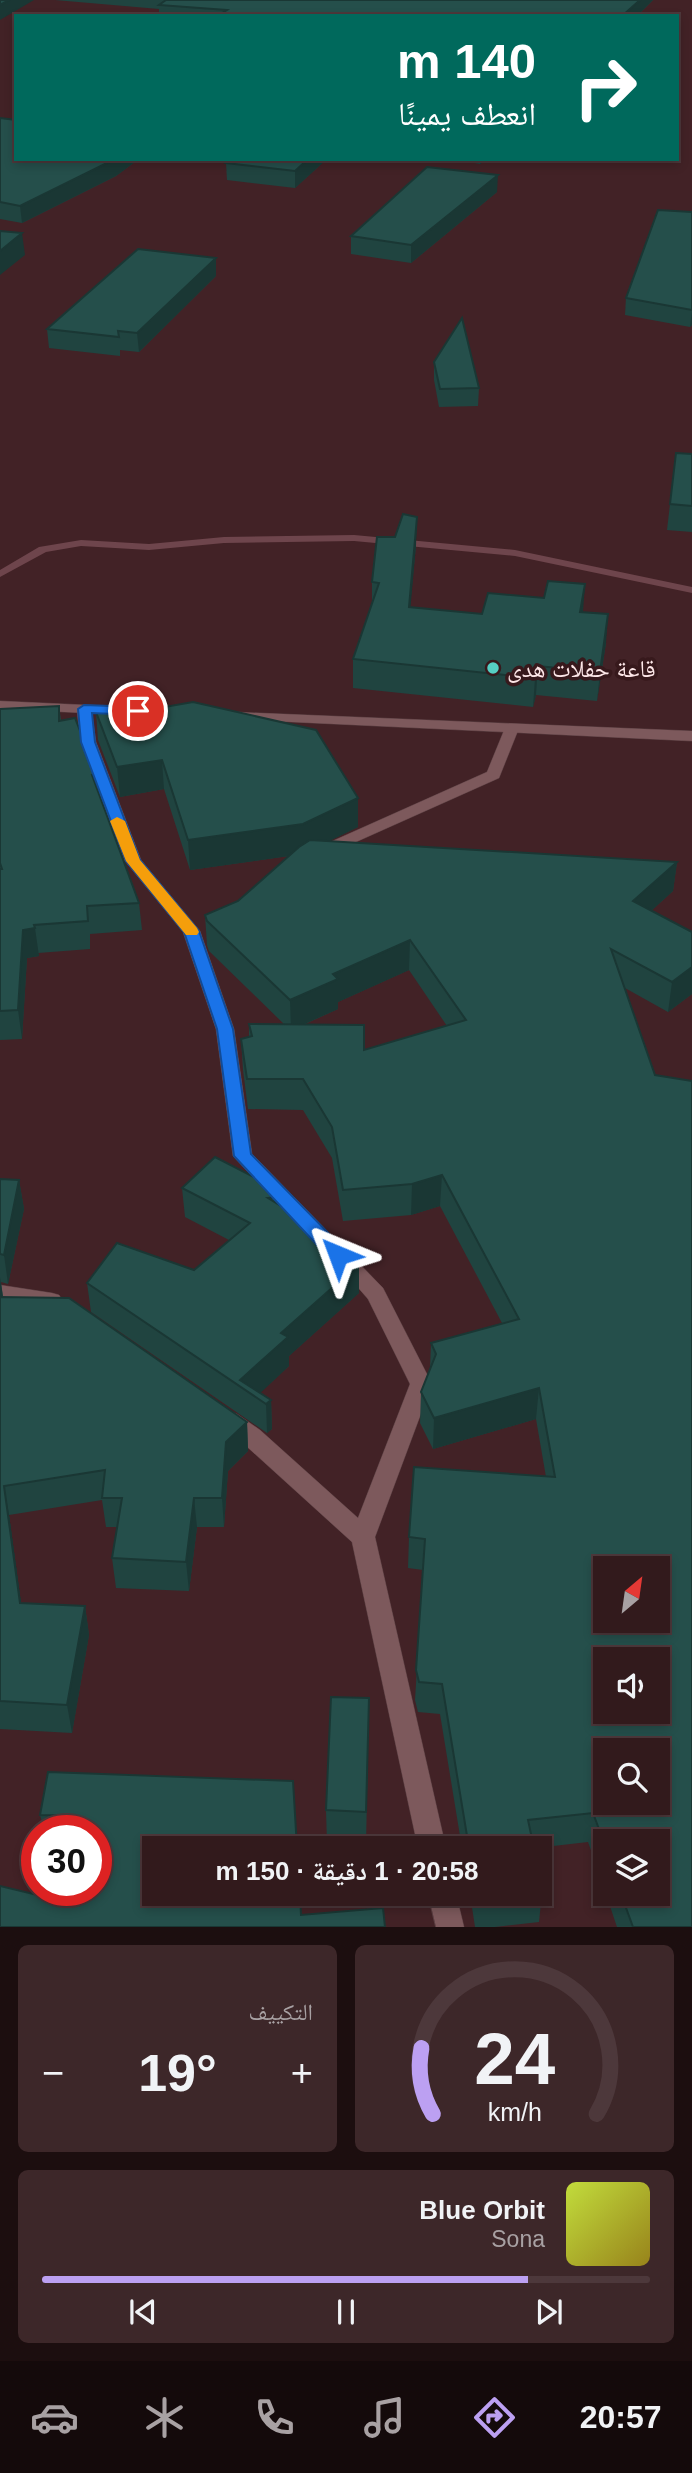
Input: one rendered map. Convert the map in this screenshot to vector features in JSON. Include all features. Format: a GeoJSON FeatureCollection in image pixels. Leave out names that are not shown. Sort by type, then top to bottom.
{"type":"FeatureCollection","features":[{"type":"Feature","properties":{"kind":"street"},"geometry":{"type":"LineString","coordinates":[[0,705],[139,711]]}},
{"type":"Feature","properties":{"kind":"street"},"geometry":{"type":"LineString","coordinates":[[84,709],[88,742],[133,861],[197,928],[225,1029],[243,1156],[376,1294],[421,1384],[363,1537],[429,1836]]}},
{"type":"Feature","properties":{"kind":"street"},"geometry":{"type":"LineString","coordinates":[[222,715],[692,736]]}},
{"type":"Feature","properties":{"kind":"street"},"geometry":{"type":"LineString","coordinates":[[303,863],[326,850],[494,775],[512,728]]}},
{"type":"Feature","properties":{"kind":"street"},"geometry":{"type":"LineString","coordinates":[[0,1293],[54,1301],[65,1309]]}},
{"type":"Feature","properties":{"kind":"street"},"geometry":{"type":"LineString","coordinates":[[208,1406],[252,1437],[363,1537]]}},
{"type":"Feature","properties":{"kind":"street"},"geometry":{"type":"LineString","coordinates":[[445,1906],[450,1927]]}},
{"type":"Feature","properties":{"kind":"building"},"geometry":{"type":"Polygon","coordinates":[[[166,0],[640,0],[624,14],[220,14],[227,10],[159,5],[166,0]]]}},
{"type":"Feature","properties":{"kind":"building"},"geometry":{"type":"Polygon","coordinates":[[[0,118],[14,120],[14,161],[111,161],[20,206],[0,202],[0,118]]]}},
{"type":"Feature","properties":{"kind":"building"},"geometry":{"type":"Polygon","coordinates":[[[228,161],[306,161],[295,171],[226,163],[228,161]]]}},
{"type":"Feature","properties":{"kind":"building"},"geometry":{"type":"Polygon","coordinates":[[[427,167],[498,175],[411,245],[351,236],[427,167]]]}},
{"type":"Feature","properties":{"kind":"building"},"geometry":{"type":"Polygon","coordinates":[[[658,210],[692,212],[692,310],[626,298],[658,210]]]}},
{"type":"Feature","properties":{"kind":"building"},"geometry":{"type":"Polygon","coordinates":[[[0,231],[22,233],[0,251],[0,231]]]}},
{"type":"Feature","properties":{"kind":"building"},"geometry":{"type":"Polygon","coordinates":[[[138,249],[216,258],[137,333],[118,331],[119,337],[47,329],[138,249]]]}},
{"type":"Feature","properties":{"kind":"building"},"geometry":{"type":"Polygon","coordinates":[[[462,318],[479,388],[440,389],[434,362],[462,318]]]}},
{"type":"Feature","properties":{"kind":"building"},"geometry":{"type":"Polygon","coordinates":[[[676,453],[692,454],[692,506],[670,504],[676,453]]]}},
{"type":"Feature","properties":{"kind":"building"},"geometry":{"type":"Polygon","coordinates":[[[403,514],[417,517],[409,607],[482,614],[488,593],[544,598],[548,581],[585,584],[580,612],[608,614],[600,672],[538,666],[535,678],[353,659],[379,583],[372,582],[377,537],[395,537],[403,514]]]}},
{"type":"Feature","properties":{"kind":"building"},"geometry":{"type":"Polygon","coordinates":[[[193,702],[316,730],[358,798],[303,824],[188,840],[162,760],[117,767],[96,712],[144,703],[148,710],[193,702]]]}},
{"type":"Feature","properties":{"kind":"building"},"geometry":{"type":"Polygon","coordinates":[[[59,706],[59,721],[75,718],[97,774],[92,775],[139,903],[87,906],[88,921],[34,925],[35,928],[23,930],[18,1010],[0,1011],[0,709],[59,706]]]}},
{"type":"Feature","properties":{"kind":"building"},"geometry":{"type":"Polygon","coordinates":[[[310,840],[677,862],[633,901],[692,932],[692,967],[672,982],[611,949],[655,1075],[692,1081],[692,1927],[633,1927],[625,1906],[670,1906],[670,1829],[599,1829],[594,1815],[670,1815],[670,1738],[593,1738],[593,1813],[528,1820],[531,1836],[467,1836],[442,1684],[419,1682],[416,1670],[425,1539],[409,1537],[414,1467],[555,1477],[539,1388],[434,1418],[421,1392],[436,1354],[431,1343],[519,1319],[442,1175],[412,1184],[343,1190],[332,1127],[303,1079],[247,1079],[241,1039],[252,1036],[249,1024],[364,1025],[364,1050],[466,1020],[410,940],[333,974],[338,979],[290,1000],[207,921],[205,915],[238,901],[310,840]]]}},
{"type":"Feature","properties":{"kind":"building"},"geometry":{"type":"Polygon","coordinates":[[[215,1157],[291,1196],[268,1198],[336,1240],[359,1264],[281,1333],[288,1337],[240,1380],[271,1400],[266,1404],[87,1283],[117,1243],[194,1270],[250,1223],[182,1188],[215,1157]]]}},
{"type":"Feature","properties":{"kind":"building"},"geometry":{"type":"Polygon","coordinates":[[[0,1179],[19,1180],[4,1255],[0,1254],[0,1179]]]}},
{"type":"Feature","properties":{"kind":"building"},"geometry":{"type":"Polygon","coordinates":[[[0,1297],[69,1298],[247,1422],[226,1442],[222,1498],[194,1498],[186,1562],[112,1558],[122,1498],[102,1498],[105,1470],[4,1486],[20,1603],[85,1606],[67,1705],[0,1701],[0,1297]]]}},
{"type":"Feature","properties":{"kind":"building"},"geometry":{"type":"Polygon","coordinates":[[[331,1697],[369,1698],[366,1812],[326,1810],[331,1697]]]}},
{"type":"Feature","properties":{"kind":"building"},"geometry":{"type":"Polygon","coordinates":[[[48,1772],[293,1781],[296,1836],[142,1836],[142,1906],[301,1906],[301,1915],[383,1908],[385,1927],[0,1927],[0,1886],[21,1891],[21,1906],[112,1906],[112,1815],[40,1815],[48,1772]]]}},
{"type":"Feature","properties":{"kind":"waterway"},"geometry":{"type":"LineString","coordinates":[[0,574],[43,549],[81,543],[149,547],[224,540],[354,538],[515,553],[692,590]]}},
{"type":"Feature","properties":{"kind":"slow traffic"},"geometry":{"type":"LineString","coordinates":[[117,821],[133,861],[192,932]]}},
{"type":"Feature","properties":{"kind":"place","name":"قاعة حفلات هدى"},"geometry":{"type":"Point","coordinates":[493,668]}},
{"type":"Feature","properties":{"kind":"route"},"geometry":{"type":"LineString","coordinates":[[138,711],[84,709],[88,742],[107,795],[133,861],[191,931],[225,1029],[243,1156],[338,1255]]}}]}
